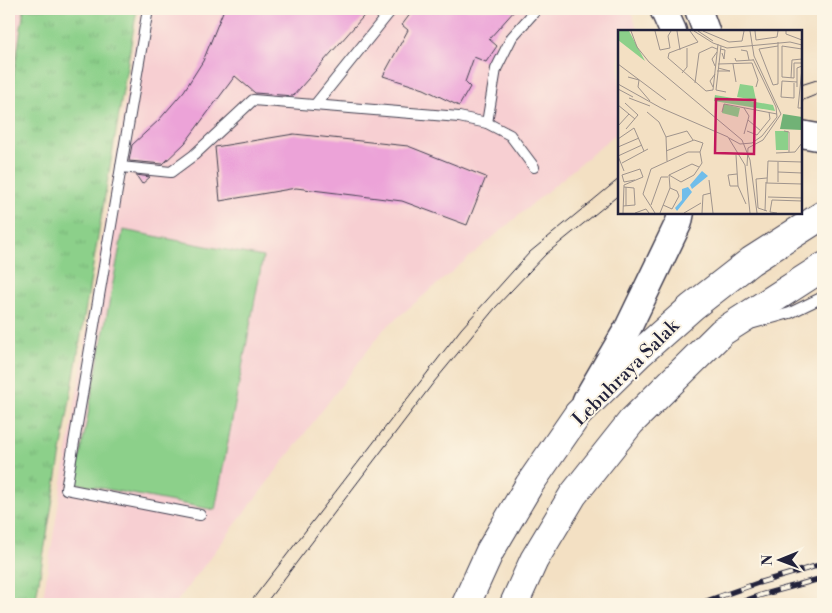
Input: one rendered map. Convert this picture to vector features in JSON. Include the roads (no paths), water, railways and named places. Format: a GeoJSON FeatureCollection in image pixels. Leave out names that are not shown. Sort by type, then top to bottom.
{"type":"FeatureCollection","features":[{"type":"Feature","properties":{"kind":"highway","name":"Lebuhraya Salak"},"geometry":{"type":"LineString","coordinates":[[466,604],[490,552],[529,485],[578,414],[639,354],[692,307],[751,261],[823,215]]}},
{"type":"Feature","properties":{"kind":"highway","name":"Lebuhraya Salak"},"geometry":{"type":"LineString","coordinates":[[514,604],[534,560],[573,495],[630,422],[722,332],[823,267]]}},
{"type":"Feature","properties":{"kind":"main road"},"geometry":{"type":"LineString","coordinates":[[663,9],[673,30]]}},
{"type":"Feature","properties":{"kind":"main road"},"geometry":{"type":"LineString","coordinates":[[698,9],[706,30]]}},
{"type":"Feature","properties":{"kind":"main road"},"geometry":{"type":"LineString","coordinates":[[802,134],[823,138]]}},
{"type":"Feature","properties":{"kind":"main road"},"geometry":{"type":"LineString","coordinates":[[578,414],[629,326],[679,222],[681,214]]}},
{"type":"Feature","properties":{"kind":"lane"},"geometry":{"type":"LineString","coordinates":[[148,9],[66,489],[200,515]]}},
{"type":"Feature","properties":{"kind":"lane"},"geometry":{"type":"LineString","coordinates":[[315,105],[392,9]]}},
{"type":"Feature","properties":{"kind":"lane"},"geometry":{"type":"LineString","coordinates":[[487,123],[496,70],[512,37],[537,9]]}},
{"type":"Feature","properties":{"kind":"lane"},"geometry":{"type":"LineString","coordinates":[[121,167],[171,172],[194,155],[253,100],[459,117],[487,123],[510,134],[534,168]]}},
{"type":"Feature","properties":{"kind":"lane"},"geometry":{"type":"LineString","coordinates":[[722,332],[790,313],[823,297]]}},
{"type":"Feature","properties":{"kind":"tram line"},"geometry":{"type":"LineString","coordinates":[[802,85],[823,78]]}},
{"type":"Feature","properties":{"kind":"tram line"},"geometry":{"type":"LineString","coordinates":[[802,101],[823,92]]}},
{"type":"Feature","properties":{"kind":"tram line"},"geometry":{"type":"LineString","coordinates":[[249,604],[461,329],[530,252],[618,180]]}},
{"type":"Feature","properties":{"kind":"tram line"},"geometry":{"type":"LineString","coordinates":[[265,604],[434,382],[495,308],[546,254],[618,196]]}},
{"type":"Feature","properties":{"kind":"railway"},"geometry":{"type":"LineString","coordinates":[[698,604],[758,583],[823,564]]}},
{"type":"Feature","properties":{"kind":"railway"},"geometry":{"type":"LineString","coordinates":[[736,604],[823,578]]}}]}
